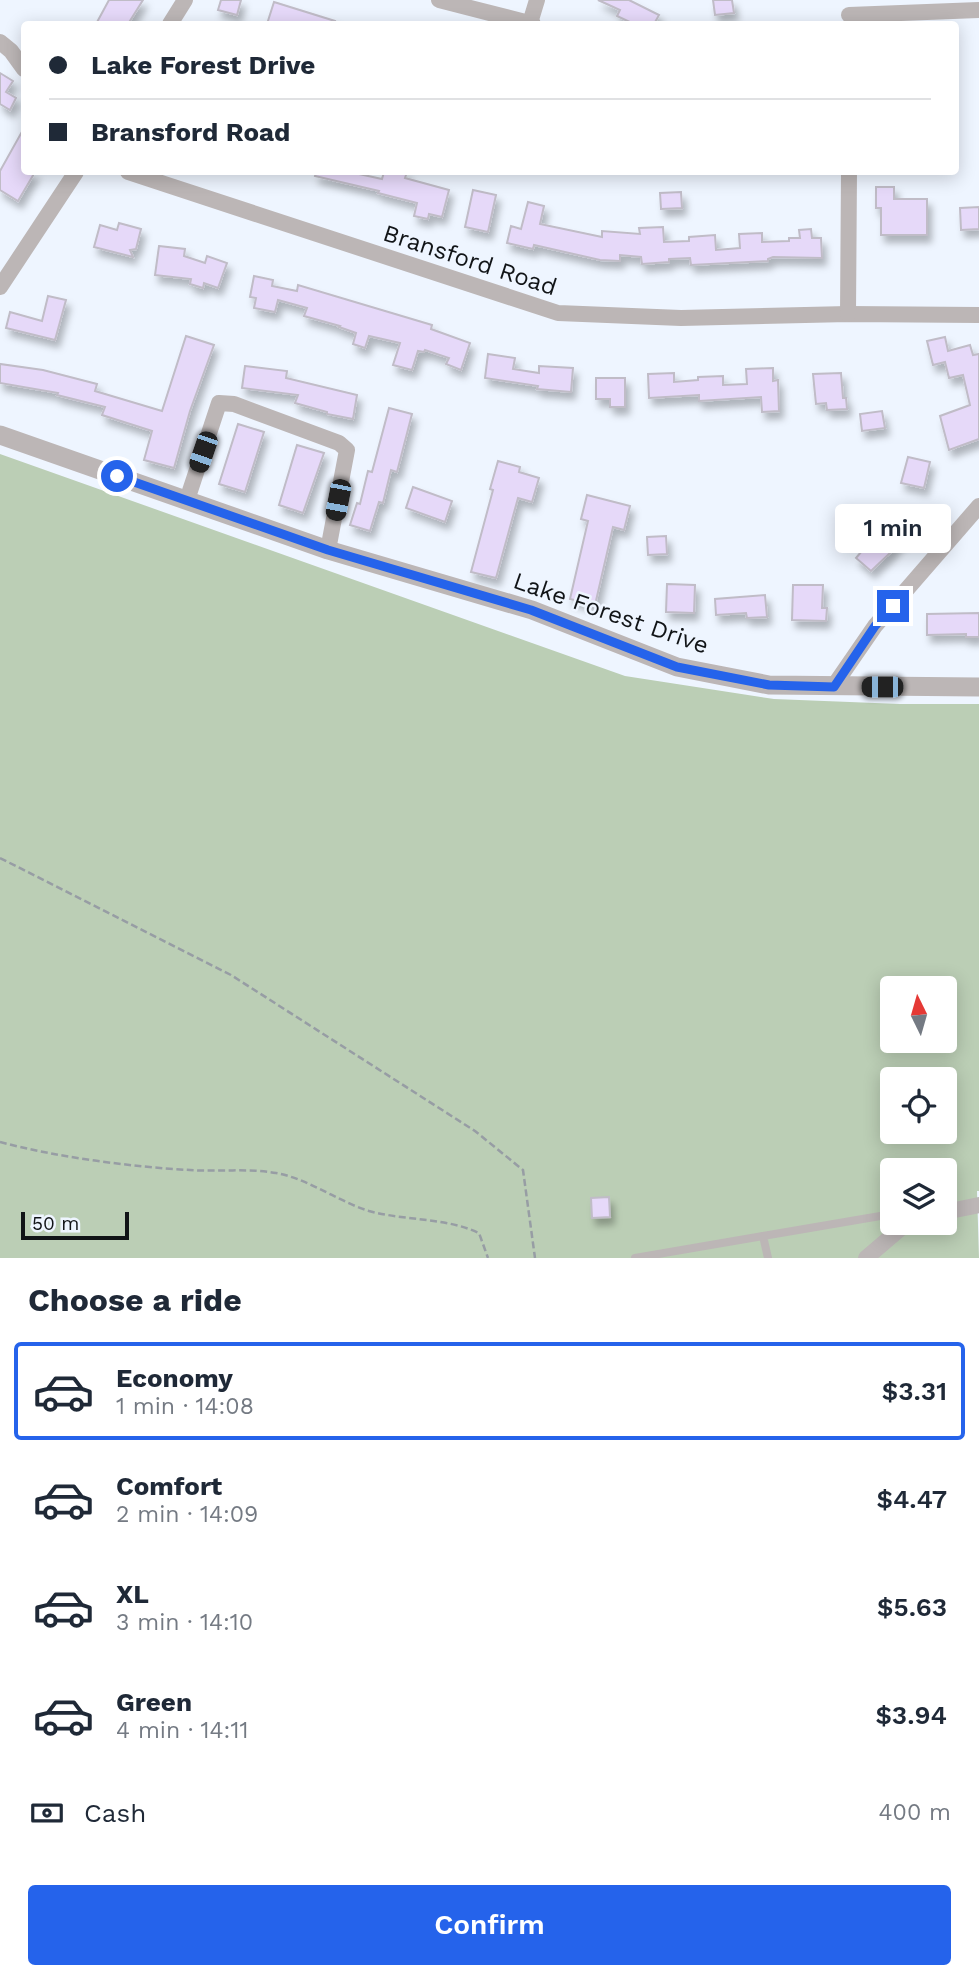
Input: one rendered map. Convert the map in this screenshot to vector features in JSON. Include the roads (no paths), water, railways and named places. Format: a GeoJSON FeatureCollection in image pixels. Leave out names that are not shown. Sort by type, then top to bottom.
{"type":"FeatureCollection","features":[{"type":"Feature","properties":{"kind":"street"},"geometry":{"type":"LineString","coordinates":[[172,21],[186,0]]}},
{"type":"Feature","properties":{"kind":"street"},"geometry":{"type":"LineString","coordinates":[[439,0],[520,21]]}},
{"type":"Feature","properties":{"kind":"street"},"geometry":{"type":"LineString","coordinates":[[533,21],[537,0]]}},
{"type":"Feature","properties":{"kind":"street"},"geometry":{"type":"LineString","coordinates":[[849,13],[979,10]]}},
{"type":"Feature","properties":{"kind":"street"},"geometry":{"type":"LineString","coordinates":[[0,42],[21,65]]}},
{"type":"Feature","properties":{"kind":"street"},"geometry":{"type":"LineString","coordinates":[[0,288],[74,175]]}},
{"type":"Feature","properties":{"kind":"street","name":"Bransford Road"},"geometry":{"type":"LineString","coordinates":[[137,175],[558,313],[681,317],[979,315]]}},
{"type":"Feature","properties":{"kind":"street"},"geometry":{"type":"LineString","coordinates":[[848,314],[849,175]]}},
{"type":"Feature","properties":{"kind":"street"},"geometry":{"type":"LineString","coordinates":[[187,500],[219,404],[234,404],[339,443],[347,450],[328,550]]}},
{"type":"Feature","properties":{"kind":"street","name":"Lake Forest Drive"},"geometry":{"type":"LineString","coordinates":[[0,435],[328,550],[531,610],[677,667],[769,685],[979,688]]}},
{"type":"Feature","properties":{"kind":"street"},"geometry":{"type":"LineString","coordinates":[[834,687],[875,626],[979,506]]}},
{"type":"Feature","properties":{"kind":"street"},"geometry":{"type":"LineString","coordinates":[[957,1210],[979,1205]]}},
{"type":"Feature","properties":{"kind":"street"},"geometry":{"type":"LineString","coordinates":[[866,1258],[892,1235]]}},
{"type":"Feature","properties":{"kind":"street"},"geometry":{"type":"LineString","coordinates":[[879,1258],[895,1235]]}},
{"type":"Feature","properties":{"kind":"lane"},"geometry":{"type":"LineString","coordinates":[[635,1258],[880,1216]]}},
{"type":"Feature","properties":{"kind":"lane"},"geometry":{"type":"LineString","coordinates":[[763,1236],[768,1258]]}}]}
